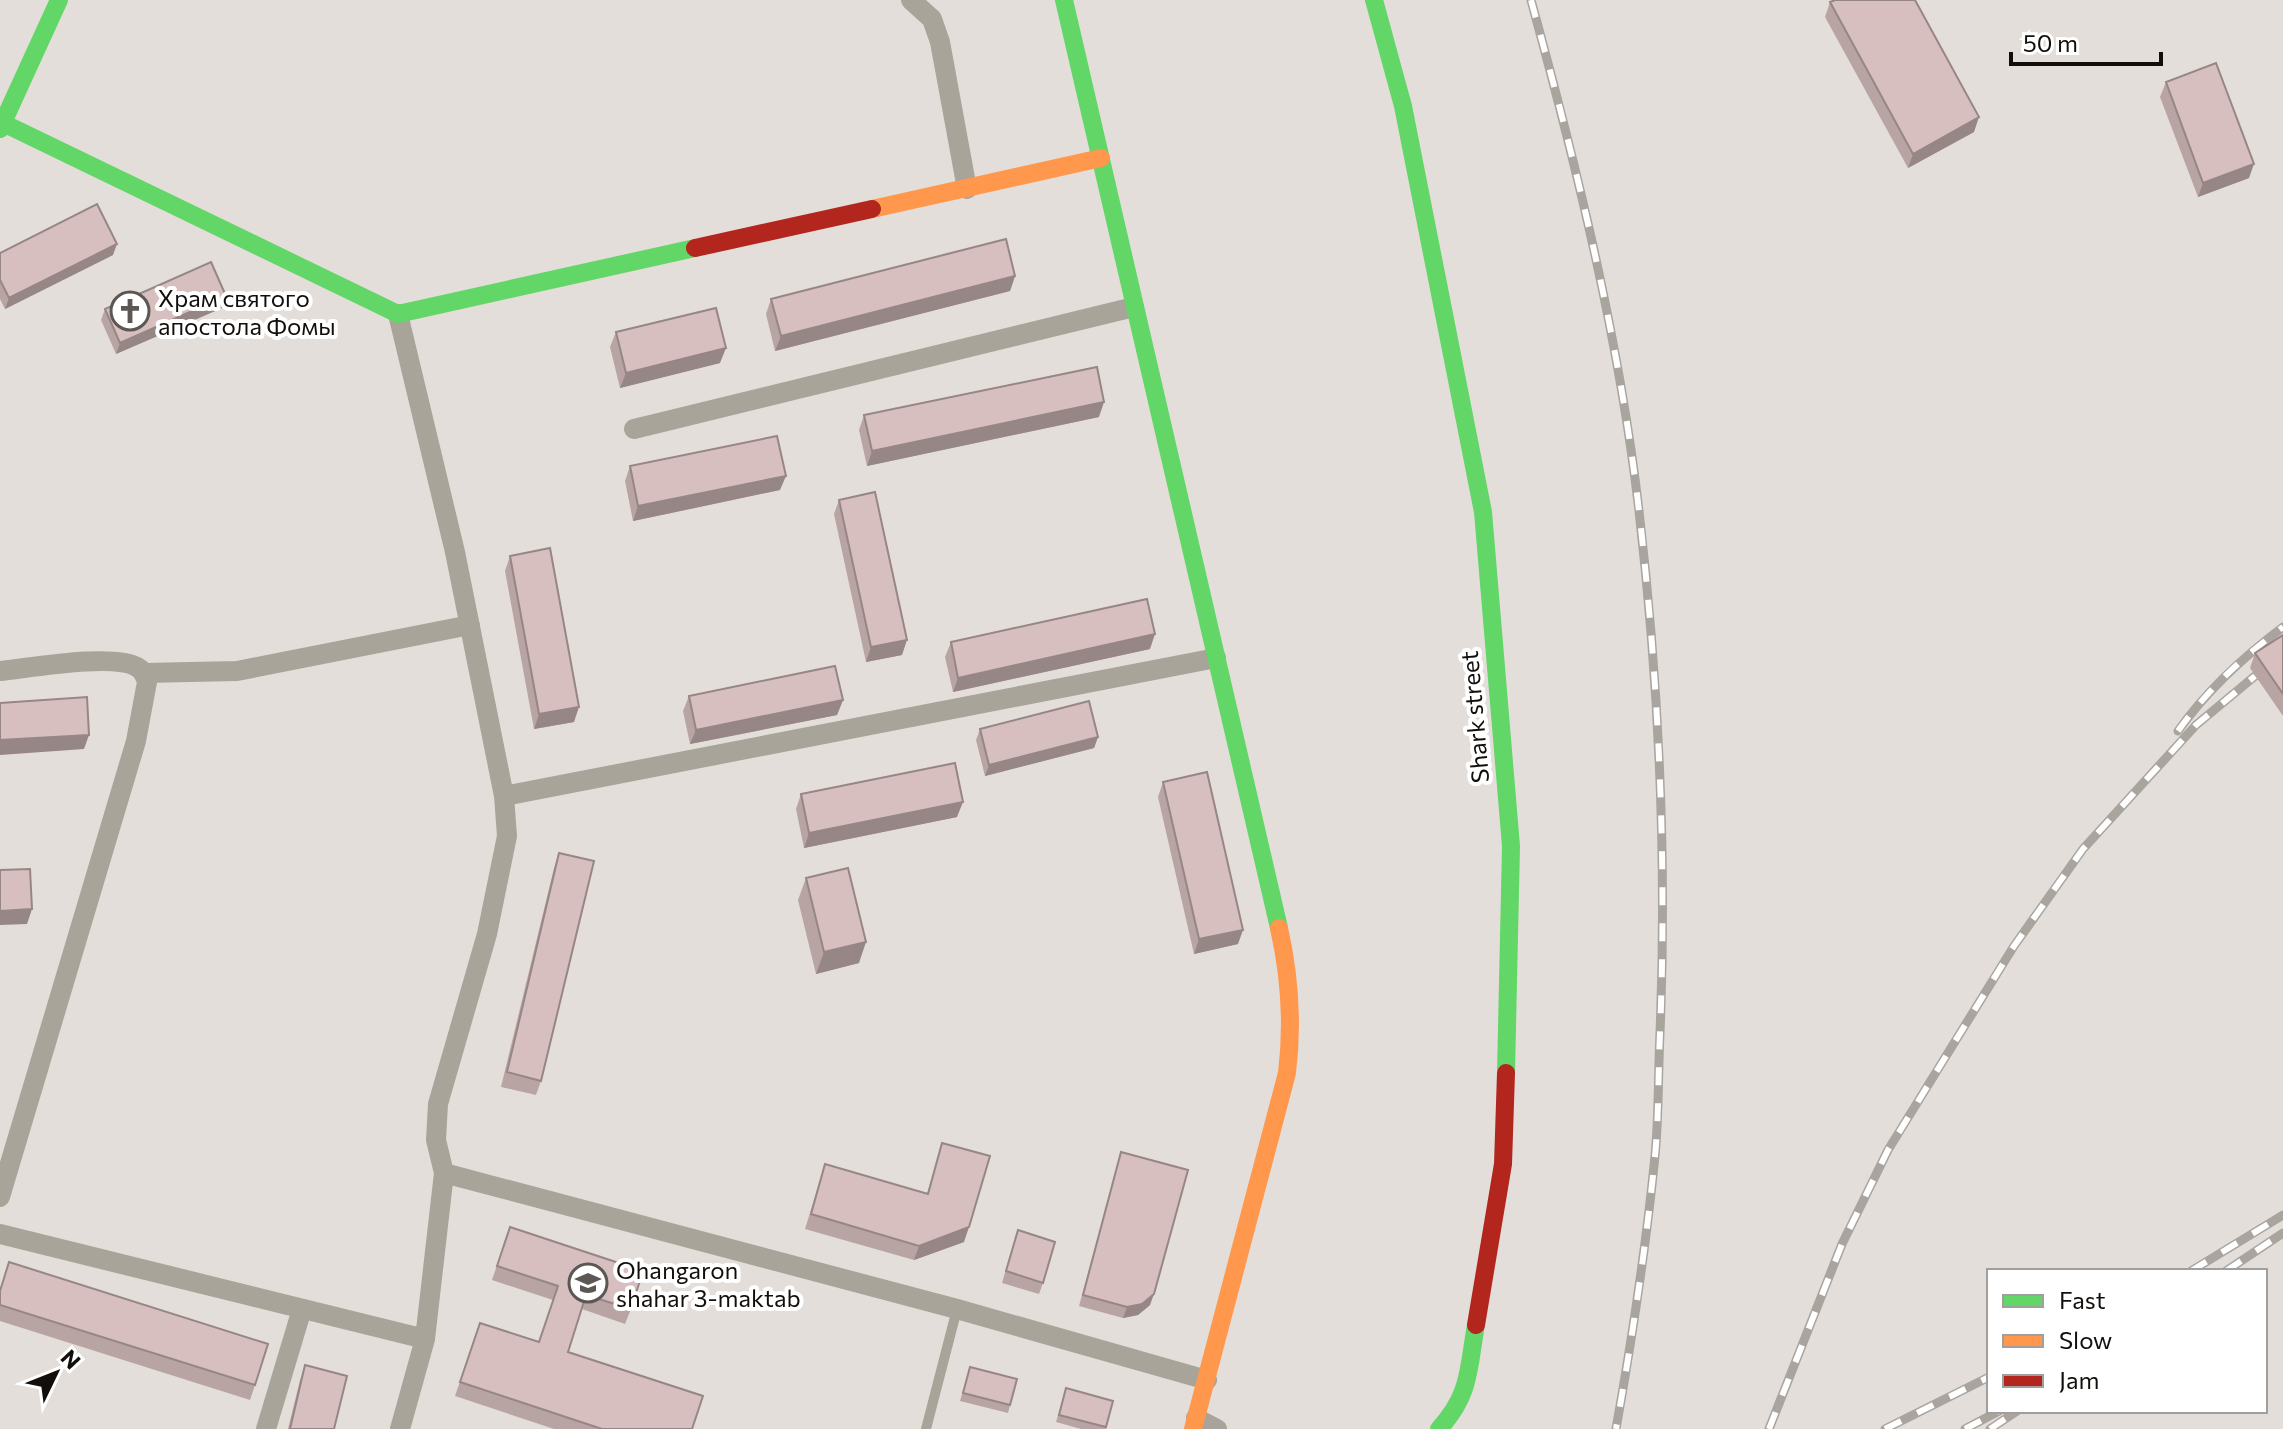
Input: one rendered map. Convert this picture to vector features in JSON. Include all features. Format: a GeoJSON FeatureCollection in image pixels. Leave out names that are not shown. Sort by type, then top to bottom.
{"type":"FeatureCollection","features":[{"type":"Feature","properties":{"kind":"street"},"geometry":{"type":"LineString","coordinates":[[59,0],[1,126],[398,314],[1101,158]]}},
{"type":"Feature","properties":{"kind":"street"},"geometry":{"type":"LineString","coordinates":[[911,0],[932,19],[940,42],[967,189]]}},
{"type":"Feature","properties":{"kind":"street"},"geometry":{"type":"LineString","coordinates":[[1064,0],[1287,965],[1292,1038],[1287,1073],[1195,1424],[1217,1429]]}},
{"type":"Feature","properties":{"kind":"street","name":"Shark street"},"geometry":{"type":"LineString","coordinates":[[1374,0],[1403,106],[1483,512],[1511,846],[1503,1164],[1465,1390],[1456,1410],[1439,1429]]}},
{"type":"Feature","properties":{"kind":"street"},"geometry":{"type":"LineString","coordinates":[[634,429],[1134,307]]}},
{"type":"Feature","properties":{"kind":"street"},"geometry":{"type":"LineString","coordinates":[[398,314],[455,552],[504,796],[507,836],[487,934],[438,1104],[436,1140],[444,1173],[425,1339],[400,1429]]}},
{"type":"Feature","properties":{"kind":"street"},"geometry":{"type":"LineString","coordinates":[[144,673],[237,671],[470,625]]}},
{"type":"Feature","properties":{"kind":"street"},"geometry":{"type":"LineString","coordinates":[[504,796],[1216,658]]}},
{"type":"Feature","properties":{"kind":"street"},"geometry":{"type":"LineString","coordinates":[[0,671],[100,661],[138,667],[147,682],[136,741],[0,1197]]}},
{"type":"Feature","properties":{"kind":"street"},"geometry":{"type":"LineString","coordinates":[[444,1173],[957,1309],[1207,1380]]}},
{"type":"Feature","properties":{"kind":"street"},"geometry":{"type":"LineString","coordinates":[[0,1234],[425,1339]]}},
{"type":"Feature","properties":{"kind":"street"},"geometry":{"type":"LineString","coordinates":[[266,1429],[302,1309]]}},
{"type":"Feature","properties":{"kind":"lane"},"geometry":{"type":"LineString","coordinates":[[926,1429],[957,1309]]}},
{"type":"Feature","properties":{"kind":"building"},"geometry":{"type":"Polygon","coordinates":[[[1915,0],[1979,117],[1913,154],[1830,2],[1915,0]]]}},
{"type":"Feature","properties":{"kind":"building"},"geometry":{"type":"Polygon","coordinates":[[[2216,63],[2254,164],[2203,183],[2166,82],[2216,63]]]}},
{"type":"Feature","properties":{"kind":"building"},"geometry":{"type":"Polygon","coordinates":[[[97,204],[117,244],[9,298],[0,280],[0,253],[97,204]]]}},
{"type":"Feature","properties":{"kind":"building"},"geometry":{"type":"Polygon","coordinates":[[[1006,239],[1015,276],[781,336],[771,299],[1006,239]]]}},
{"type":"Feature","properties":{"kind":"building"},"geometry":{"type":"Polygon","coordinates":[[[211,262],[226,296],[120,343],[105,309],[211,262]]]}},
{"type":"Feature","properties":{"kind":"building"},"geometry":{"type":"Polygon","coordinates":[[[716,308],[726,348],[626,373],[616,332],[716,308]]]}},
{"type":"Feature","properties":{"kind":"building"},"geometry":{"type":"Polygon","coordinates":[[[1097,367],[1104,402],[872,451],[864,415],[1097,367]]]}},
{"type":"Feature","properties":{"kind":"building"},"geometry":{"type":"Polygon","coordinates":[[[777,436],[786,476],[638,506],[630,466],[777,436]]]}},
{"type":"Feature","properties":{"kind":"building"},"geometry":{"type":"Polygon","coordinates":[[[875,492],[907,640],[871,647],[839,500],[875,492]]]}},
{"type":"Feature","properties":{"kind":"building"},"geometry":{"type":"Polygon","coordinates":[[[550,548],[579,707],[539,714],[510,556],[550,548]]]}},
{"type":"Feature","properties":{"kind":"building"},"geometry":{"type":"Polygon","coordinates":[[[1147,599],[1155,634],[958,678],[951,642],[1147,599]]]}},
{"type":"Feature","properties":{"kind":"building"},"geometry":{"type":"Polygon","coordinates":[[[2283,635],[2283,694],[2255,653],[2283,635]]]}},
{"type":"Feature","properties":{"kind":"building"},"geometry":{"type":"Polygon","coordinates":[[[835,666],[843,700],[696,730],[689,696],[835,666]]]}},
{"type":"Feature","properties":{"kind":"building"},"geometry":{"type":"Polygon","coordinates":[[[87,697],[89,735],[0,740],[0,703],[87,697]]]}},
{"type":"Feature","properties":{"kind":"building"},"geometry":{"type":"Polygon","coordinates":[[[1089,701],[1098,737],[989,765],[980,729],[1089,701]]]}},
{"type":"Feature","properties":{"kind":"building"},"geometry":{"type":"Polygon","coordinates":[[[955,763],[963,802],[809,833],[801,794],[955,763]]]}},
{"type":"Feature","properties":{"kind":"building"},"geometry":{"type":"Polygon","coordinates":[[[1207,772],[1243,930],[1199,939],[1163,782],[1207,772]]]}},
{"type":"Feature","properties":{"kind":"building"},"geometry":{"type":"Polygon","coordinates":[[[559,853],[594,861],[541,1081],[507,1072],[559,853]]]}},
{"type":"Feature","properties":{"kind":"building"},"geometry":{"type":"Polygon","coordinates":[[[848,868],[866,942],[824,952],[806,878],[848,868]]]}},
{"type":"Feature","properties":{"kind":"building"},"geometry":{"type":"Polygon","coordinates":[[[30,869],[32,909],[0,911],[0,870],[30,869]]]}},
{"type":"Feature","properties":{"kind":"building"},"geometry":{"type":"Polygon","coordinates":[[[942,1143],[990,1156],[969,1227],[919,1246],[811,1214],[825,1164],[928,1194],[942,1143]]]}},
{"type":"Feature","properties":{"kind":"building"},"geometry":{"type":"Polygon","coordinates":[[[1121,1152],[1188,1170],[1154,1294],[1142,1304],[1127,1307],[1083,1295],[1121,1152]]]}},
{"type":"Feature","properties":{"kind":"building"},"geometry":{"type":"Polygon","coordinates":[[[510,1227],[643,1271],[631,1309],[586,1295],[568,1352],[703,1396],[692,1429],[602,1429],[460,1382],[480,1323],[539,1342],[558,1286],[497,1266],[510,1227]]]}},
{"type":"Feature","properties":{"kind":"building"},"geometry":{"type":"Polygon","coordinates":[[[1018,1230],[1055,1242],[1043,1283],[1006,1271],[1018,1230]]]}},
{"type":"Feature","properties":{"kind":"building"},"geometry":{"type":"Polygon","coordinates":[[[9,1262],[268,1344],[255,1385],[0,1305],[0,1291],[9,1262]]]}},
{"type":"Feature","properties":{"kind":"building"},"geometry":{"type":"Polygon","coordinates":[[[305,1365],[347,1376],[334,1429],[290,1429],[305,1365]]]}},
{"type":"Feature","properties":{"kind":"building"},"geometry":{"type":"Polygon","coordinates":[[[970,1367],[1017,1379],[1010,1405],[963,1393],[970,1367]]]}},
{"type":"Feature","properties":{"kind":"building"},"geometry":{"type":"Polygon","coordinates":[[[1066,1388],[1113,1401],[1106,1427],[1059,1415],[1066,1388]]]}},
{"type":"Feature","properties":{"kind":"railway"},"geometry":{"type":"LineString","coordinates":[[1531,0],[1595,254],[1631,446],[1652,641],[1660,772],[1662,968],[1657,1125],[1643,1259],[1616,1429]]}},
{"type":"Feature","properties":{"kind":"railway"},"geometry":{"type":"LineString","coordinates":[[2178,731],[2226,675],[2283,627]]}},
{"type":"Feature","properties":{"kind":"railway"},"geometry":{"type":"LineString","coordinates":[[1769,1429],[1842,1244],[1888,1150],[2014,946],[2083,849],[2196,725],[2255,676]]}},
{"type":"Feature","properties":{"kind":"railway"},"geometry":{"type":"LineString","coordinates":[[2194,1269],[2283,1215]]}},
{"type":"Feature","properties":{"kind":"railway"},"geometry":{"type":"LineString","coordinates":[[2229,1269],[2283,1233]]}},
{"type":"Feature","properties":{"kind":"railway"},"geometry":{"type":"LineString","coordinates":[[1885,1429],[1987,1378]]}},
{"type":"Feature","properties":{"kind":"railway"},"geometry":{"type":"LineString","coordinates":[[1965,1429],[1995,1413]]}},
{"type":"Feature","properties":{"kind":"railway"},"geometry":{"type":"LineString","coordinates":[[1990,1429],[2014,1413]]}},
{"type":"Feature","properties":{"kind":"traffic: fast"},"geometry":{"type":"LineString","coordinates":[[0,129],[59,0]]}},
{"type":"Feature","properties":{"kind":"traffic: fast"},"geometry":{"type":"LineString","coordinates":[[1064,0],[1279,928]]}},
{"type":"Feature","properties":{"kind":"traffic: fast"},"geometry":{"type":"LineString","coordinates":[[1374,0],[1403,106],[1483,512],[1511,846],[1506,1073]]}},
{"type":"Feature","properties":{"kind":"traffic: fast"},"geometry":{"type":"LineString","coordinates":[[3,123],[398,314],[695,248]]}},
{"type":"Feature","properties":{"kind":"traffic: fast"},"geometry":{"type":"LineString","coordinates":[[1439,1429],[1463,1392],[1476,1325]]}},
{"type":"Feature","properties":{"kind":"traffic: slow"},"geometry":{"type":"LineString","coordinates":[[872,209],[1101,158]]}},
{"type":"Feature","properties":{"kind":"traffic: slow"},"geometry":{"type":"LineString","coordinates":[[1193,1429],[1287,1073],[1289,1000],[1279,928]]}},
{"type":"Feature","properties":{"kind":"traffic: jam"},"geometry":{"type":"LineString","coordinates":[[695,248],[872,209]]}},
{"type":"Feature","properties":{"kind":"traffic: jam"},"geometry":{"type":"LineString","coordinates":[[1476,1325],[1503,1164],[1506,1073]]}},
{"type":"Feature","properties":{"kind":"place","name":"Храм святого апостола Фомы"},"geometry":{"type":"Point","coordinates":[130,311]}},
{"type":"Feature","properties":{"kind":"place","name":"Ohangaron shahar 3-maktab"},"geometry":{"type":"Point","coordinates":[588,1283]}}]}
